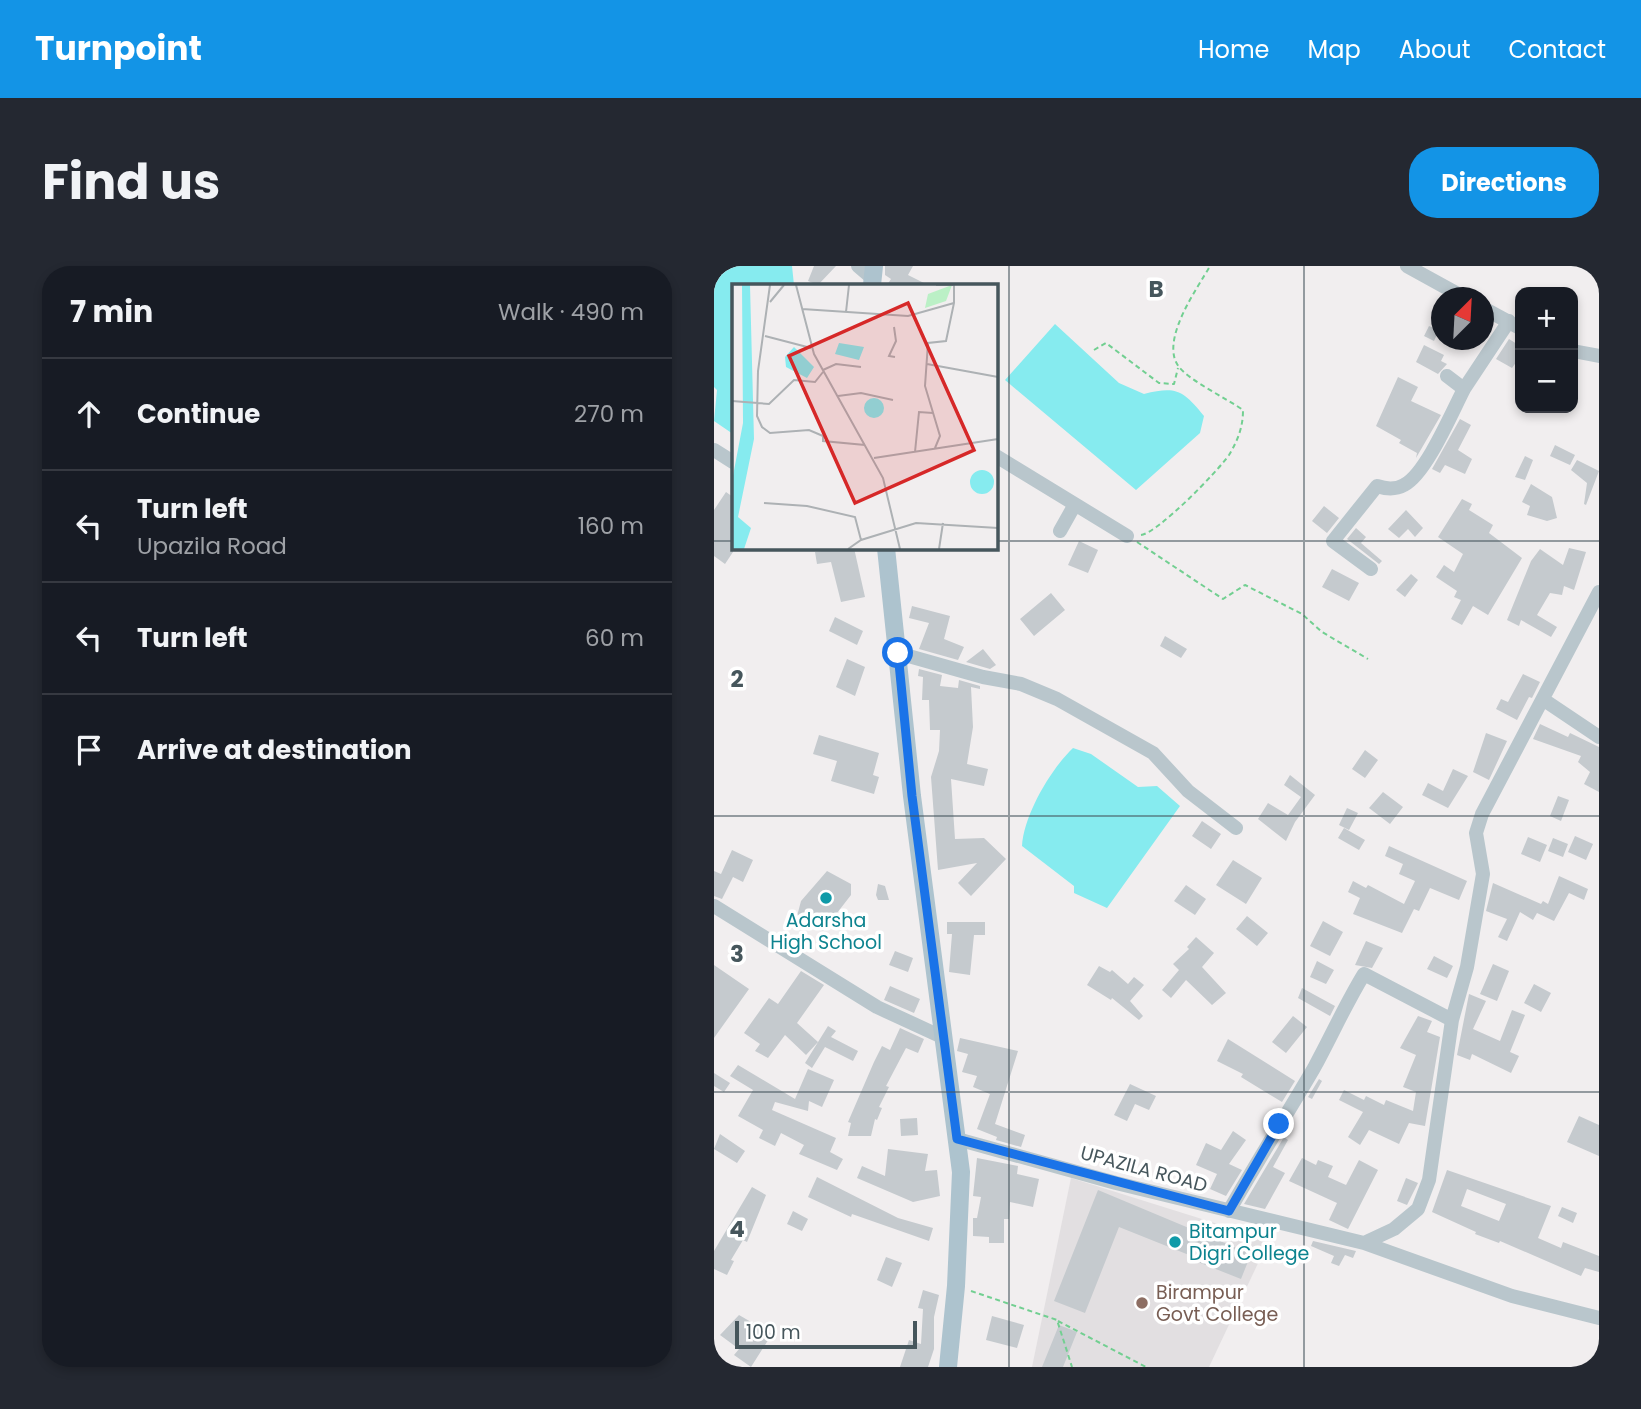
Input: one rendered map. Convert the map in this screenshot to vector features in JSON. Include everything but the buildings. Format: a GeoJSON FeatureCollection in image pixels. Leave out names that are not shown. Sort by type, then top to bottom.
{"type":"FeatureCollection","features":[{"type":"Feature","properties":{"kind":"main road"},"geometry":{"type":"LineString","coordinates":[[886,550],[912,796],[961,1172],[956,1286],[948,1367]]}},
{"type":"Feature","properties":{"kind":"street"},"geometry":{"type":"LineString","coordinates":[[1407,266],[1445,287]]}},
{"type":"Feature","properties":{"kind":"street"},"geometry":{"type":"LineString","coordinates":[[1371,569],[1334,541],[1377,486],[1390,489],[1404,485],[1418,473],[1464,388],[1515,325],[1494,313]]}},
{"type":"Feature","properties":{"kind":"street"},"geometry":{"type":"LineString","coordinates":[[1578,352],[1599,356]]}},
{"type":"Feature","properties":{"kind":"street"},"geometry":{"type":"LineString","coordinates":[[1447,376],[1464,388]]}},
{"type":"Feature","properties":{"kind":"street"},"geometry":{"type":"LineString","coordinates":[[714,450],[732,461]]}},
{"type":"Feature","properties":{"kind":"street"},"geometry":{"type":"LineString","coordinates":[[998,457],[1127,536]]}},
{"type":"Feature","properties":{"kind":"street"},"geometry":{"type":"LineString","coordinates":[[1060,531],[1074,506]]}},
{"type":"Feature","properties":{"kind":"street"},"geometry":{"type":"LineString","coordinates":[[1364,1243],[1394,1229],[1418,1209],[1434,1156],[1452,1020],[1467,967],[1483,874],[1476,833],[1482,814],[1599,592]]}},
{"type":"Feature","properties":{"kind":"street"},"geometry":{"type":"LineString","coordinates":[[898,653],[983,677],[1021,684],[1057,699],[1153,753],[1188,791],[1236,828]]}},
{"type":"Feature","properties":{"kind":"street"},"geometry":{"type":"LineString","coordinates":[[1544,700],[1599,737]]}},
{"type":"Feature","properties":{"kind":"street"},"geometry":{"type":"LineString","coordinates":[[714,906],[877,1007],[942,1037]]}},
{"type":"Feature","properties":{"kind":"street"},"geometry":{"type":"LineString","coordinates":[[1229,1211],[1327,1045],[1337,1017],[1364,974],[1452,1020]]}},
{"type":"Feature","properties":{"kind":"street","name":"UPAZILA ROAD"},"geometry":{"type":"LineString","coordinates":[[957,1139],[1229,1211],[1364,1243],[1512,1296],[1599,1318]]}},
{"type":"Feature","properties":{"kind":"path"},"geometry":{"type":"LineString","coordinates":[[1127,536],[1146,534],[1188,497],[1228,456],[1243,428],[1243,410],[1179,366],[1174,354],[1174,335],[1210,266]]}},
{"type":"Feature","properties":{"kind":"path"},"geometry":{"type":"LineString","coordinates":[[1094,350],[1106,343],[1159,383],[1174,384],[1179,366]]}},
{"type":"Feature","properties":{"kind":"path"},"geometry":{"type":"LineString","coordinates":[[1127,536],[1223,599],[1245,585],[1301,614],[1322,632],[1368,659]]}},
{"type":"Feature","properties":{"kind":"path"},"geometry":{"type":"LineString","coordinates":[[956,1286],[1057,1320],[1146,1367]]}},
{"type":"Feature","properties":{"kind":"path"},"geometry":{"type":"LineString","coordinates":[[1057,1320],[1072,1367]]}},
{"type":"Feature","properties":{"kind":"shaded area","name":"Birampur Govt College"},"geometry":{"type":"Polygon","coordinates":[[[1071,1178],[1269,1240],[1209,1367],[1032,1367],[1071,1178]]]}},
{"type":"Feature","properties":{"kind":"water"},"geometry":{"type":"Polygon","coordinates":[[[714,266],[792,266],[794,284],[732,284],[732,433],[714,421],[717,390],[714,387],[714,266]]]}},
{"type":"Feature","properties":{"kind":"water"},"geometry":{"type":"Polygon","coordinates":[[[1055,324],[1119,383],[1144,394],[1164,390],[1178,392],[1190,400],[1204,416],[1200,433],[1136,490],[1005,380],[1055,324]]]}},
{"type":"Feature","properties":{"kind":"water"},"geometry":{"type":"Polygon","coordinates":[[[1073,748],[1091,754],[1138,787],[1157,786],[1180,806],[1107,908],[1074,893],[1074,886],[1022,846],[1033,807],[1056,768],[1073,748]]]}},
{"type":"Feature","properties":{"kind":"place","name":"Adarsha High School"},"geometry":{"type":"Point","coordinates":[826,898]}},
{"type":"Feature","properties":{"kind":"place","name":"Bitampur Digri College"},"geometry":{"type":"Point","coordinates":[1175,1242]}},
{"type":"Feature","properties":{"kind":"place","name":"Birampur Govt College"},"geometry":{"type":"Point","coordinates":[1142,1303]}},
{"type":"Feature","properties":{"kind":"route"},"geometry":{"type":"LineString","coordinates":[[898,653],[912,796],[957,1139],[1229,1211],[1279,1124]]}}]}
